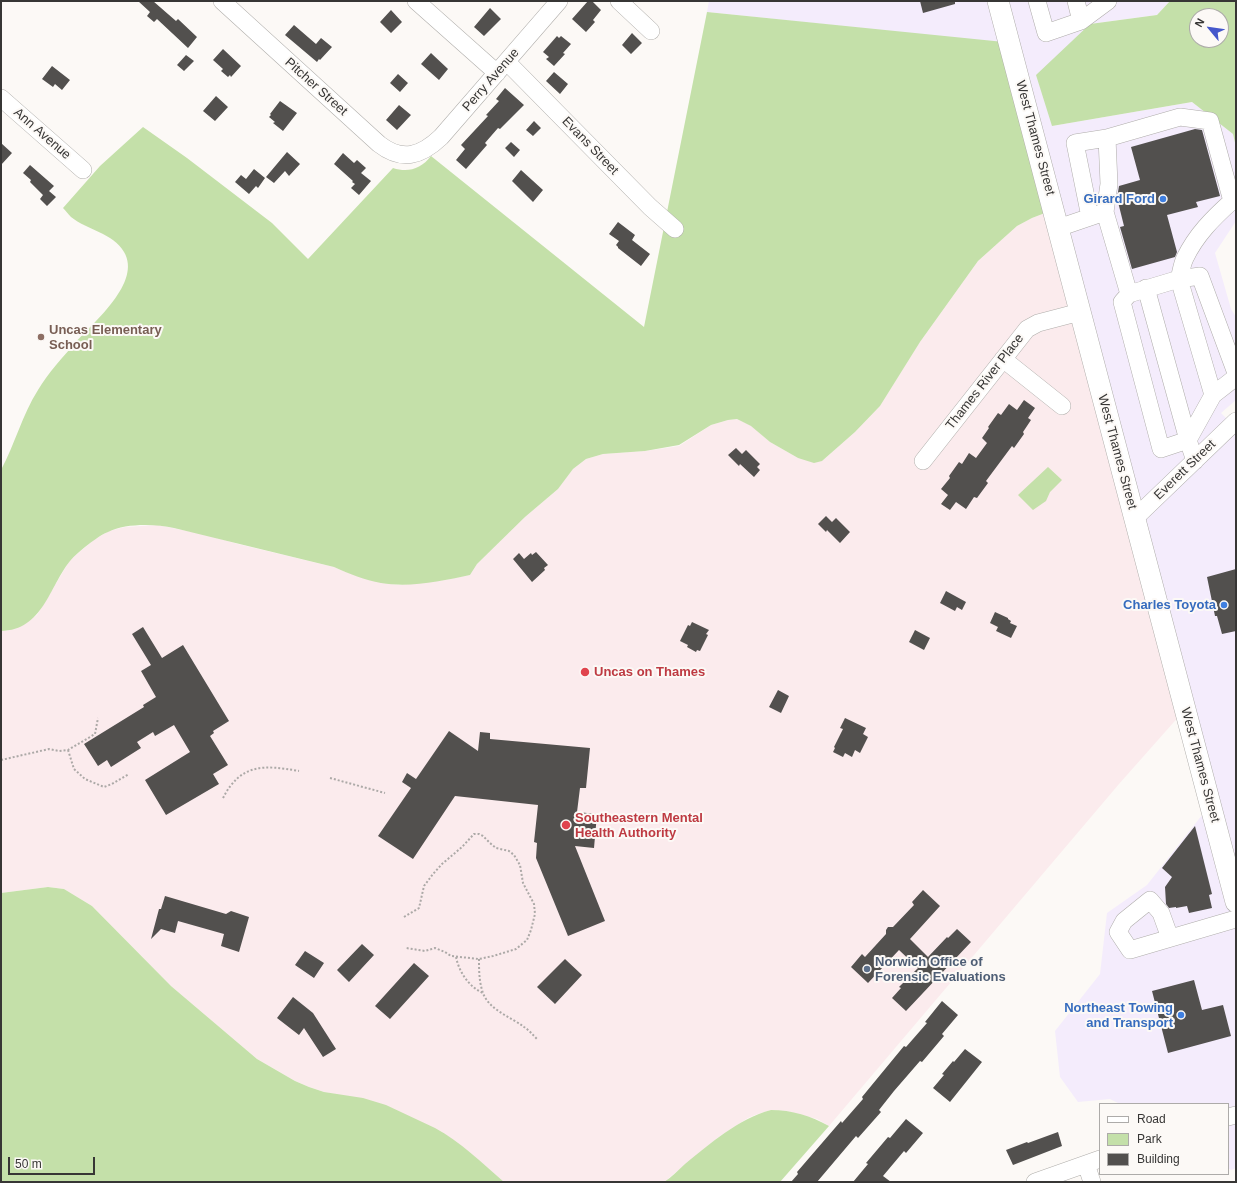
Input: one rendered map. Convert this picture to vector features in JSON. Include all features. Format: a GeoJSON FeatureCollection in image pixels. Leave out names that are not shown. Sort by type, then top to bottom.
{"type":"FeatureCollection","features":[{"type":"Feature","properties":{"kind":"main road","name":"West Thames Street"},"geometry":{"type":"LineString","coordinates":[[998,1],[1236,902]]}},
{"type":"Feature","properties":{"kind":"street","name":"Pitcher Street"},"geometry":{"type":"LineString","coordinates":[[222,1],[379,144],[387,150],[397,154],[418,153]]}},
{"type":"Feature","properties":{"kind":"street","name":"Evans Street"},"geometry":{"type":"LineString","coordinates":[[416,1],[502,68],[675,229]]}},
{"type":"Feature","properties":{"kind":"street","name":"Perry Avenue"},"geometry":{"type":"LineString","coordinates":[[418,153],[429,147],[441,137],[559,1]]}},
{"type":"Feature","properties":{"kind":"street"},"geometry":{"type":"LineString","coordinates":[[619,1],[651,31]]}},
{"type":"Feature","properties":{"kind":"street"},"geometry":{"type":"LineString","coordinates":[[1037,1],[1046,32],[1081,21],[1108,1]]}},
{"type":"Feature","properties":{"kind":"street"},"geometry":{"type":"LineString","coordinates":[[1076,1],[1081,21]]}},
{"type":"Feature","properties":{"kind":"street","name":"Ann Avenue"},"geometry":{"type":"LineString","coordinates":[[1,98],[83,170]]}},
{"type":"Feature","properties":{"kind":"street"},"geometry":{"type":"LineString","coordinates":[[1129,294],[1098,215],[1075,143],[1107,138],[1180,117],[1210,122],[1232,201],[1199,234],[1184,259],[1179,279],[1213,395]]}},
{"type":"Feature","properties":{"kind":"street"},"geometry":{"type":"LineString","coordinates":[[1098,215],[1109,184],[1107,138]]}},
{"type":"Feature","properties":{"kind":"street"},"geometry":{"type":"LineString","coordinates":[[1058,228],[1098,215]]}},
{"type":"Feature","properties":{"kind":"street"},"geometry":{"type":"LineString","coordinates":[[1236,373],[1200,276],[1179,279],[1146,288],[1129,294],[1122,302],[1161,449],[1188,440],[1213,395],[1236,377]]}},
{"type":"Feature","properties":{"kind":"street"},"geometry":{"type":"LineString","coordinates":[[1146,288],[1195,461]]}},
{"type":"Feature","properties":{"kind":"street","name":"Thames River Place"},"geometry":{"type":"LineString","coordinates":[[923,461],[1022,334],[1032,326],[1080,312]]}},
{"type":"Feature","properties":{"kind":"street"},"geometry":{"type":"LineString","coordinates":[[1003,359],[1062,406]]}},
{"type":"Feature","properties":{"kind":"street","name":"Everett Street"},"geometry":{"type":"LineString","coordinates":[[1135,518],[1236,421]]}},
{"type":"Feature","properties":{"kind":"street"},"geometry":{"type":"LineString","coordinates":[[1170,938],[1236,919]]}},
{"type":"Feature","properties":{"kind":"street"},"geometry":{"type":"LineString","coordinates":[[1035,1182],[1093,1162],[1092,1182]]}},
{"type":"Feature","properties":{"kind":"path"},"geometry":{"type":"LineString","coordinates":[[1,760],[49,749],[59,751],[68,750],[95,734],[98,718]]}},
{"type":"Feature","properties":{"kind":"path"},"geometry":{"type":"LineString","coordinates":[[68,750],[74,769],[85,779],[104,787],[129,774]]}},
{"type":"Feature","properties":{"kind":"path"},"geometry":{"type":"LineString","coordinates":[[223,798],[230,785],[249,771],[278,767],[299,770]]}},
{"type":"Feature","properties":{"kind":"path"},"geometry":{"type":"LineString","coordinates":[[330,778],[385,793]]}},
{"type":"Feature","properties":{"kind":"path"},"geometry":{"type":"LineString","coordinates":[[404,917],[419,908],[424,886],[442,864],[462,847],[474,834],[483,836],[496,848],[509,851],[514,855],[520,865],[523,883],[534,904],[535,914],[527,940],[521,945],[516,949],[479,959],[451,956],[435,948],[425,951],[406,948]]}},
{"type":"Feature","properties":{"kind":"path"},"geometry":{"type":"LineString","coordinates":[[456,957],[464,977],[476,990],[483,993]]}},
{"type":"Feature","properties":{"kind":"path"},"geometry":{"type":"LineString","coordinates":[[479,959],[479,975],[486,999],[497,1010],[524,1027],[538,1040]]}},
{"type":"Feature","properties":{"kind":"shaded area"},"geometry":{"type":"Polygon","coordinates":[[[709,1],[1170,1],[1157,15],[1090,24],[1052,126],[1192,102],[1233,134],[1236,147],[1236,221],[1215,253],[1231,309],[1236,317],[1236,400],[1221,413],[1236,428],[1236,1168],[1231,1170],[1229,1169],[1229,1103],[1118,1103],[1110,1099],[1078,1102],[1060,1077],[1055,1031],[1100,974],[1107,913],[1147,885],[1206,810],[1004,43],[707,12],[709,1]]]}},
{"type":"Feature","properties":{"kind":"shaded area","name":"Uncas on Thames"},"geometry":{"type":"Polygon","coordinates":[[[1045,213],[1181,714],[1119,784],[829,1126],[817,1119],[786,1111],[771,1110],[755,1115],[720,1136],[664,1182],[504,1182],[475,1157],[442,1132],[371,1101],[324,1092],[309,1087],[295,1081],[257,1059],[171,986],[92,906],[64,889],[48,887],[1,893],[1,631],[7,631],[23,625],[37,615],[70,560],[95,539],[109,531],[125,527],[158,525],[207,535],[334,567],[383,583],[399,585],[445,580],[470,575],[477,564],[525,517],[558,489],[573,469],[586,459],[603,454],[645,451],[679,446],[711,425],[737,419],[752,426],[770,442],[798,458],[822,461],[855,432],[880,406],[920,342],[978,261],[1017,226],[1045,213]]]}},
{"type":"Feature","properties":{"kind":"green space"},"geometry":{"type":"Polygon","coordinates":[[[1170,1],[1236,1],[1236,147],[1233,134],[1192,102],[1052,126],[1036,75],[1090,24],[1157,15],[1170,1]]]}},
{"type":"Feature","properties":{"kind":"green space"},"geometry":{"type":"Polygon","coordinates":[[[707,12],[1004,42],[1045,213],[1017,226],[978,261],[920,342],[880,406],[855,432],[822,461],[814,463],[798,458],[770,442],[751,426],[737,419],[711,425],[679,445],[645,451],[603,454],[586,459],[573,469],[558,489],[525,517],[477,564],[470,575],[415,584],[403,585],[375,582],[334,567],[174,528],[150,525],[123,527],[99,536],[73,557],[43,605],[36,615],[27,623],[15,629],[1,631],[1,470],[27,409],[42,384],[61,359],[114,301],[127,276],[128,264],[124,252],[119,246],[107,236],[71,217],[63,208],[100,166],[143,127],[187,158],[272,223],[308,259],[393,168],[404,170],[414,169],[423,164],[431,156],[644,327],[707,12]]]}},
{"type":"Feature","properties":{"kind":"green space"},"geometry":{"type":"Polygon","coordinates":[[[1048,467],[1062,480],[1050,492],[1046,501],[1033,510],[1018,495],[1048,467]]]}},
{"type":"Feature","properties":{"kind":"green space"},"geometry":{"type":"Polygon","coordinates":[[[48,887],[64,889],[92,906],[171,986],[257,1059],[295,1081],[309,1087],[324,1092],[363,1098],[386,1105],[435,1128],[462,1146],[504,1182],[1,1182],[1,893],[48,887]]]}},
{"type":"Feature","properties":{"kind":"green space"},"geometry":{"type":"Polygon","coordinates":[[[771,1110],[801,1114],[829,1126],[780,1182],[664,1182],[725,1132],[747,1119],[771,1110]]]}},
{"type":"Feature","properties":{"kind":"building"},"geometry":{"type":"Polygon","coordinates":[[[138,1],[153,1],[176,21],[178,19],[197,37],[188,48],[157,19],[154,22],[147,16],[150,12],[138,1]]]}},
{"type":"Feature","properties":{"kind":"building"},"geometry":{"type":"Polygon","coordinates":[[[588,1],[592,1],[601,10],[593,20],[595,22],[586,32],[572,19],[588,1]]]}},
{"type":"Feature","properties":{"kind":"building"},"geometry":{"type":"Polygon","coordinates":[[[920,1],[955,1],[955,4],[923,13],[920,1]]]}},
{"type":"Feature","properties":{"kind":"building"},"geometry":{"type":"Polygon","coordinates":[[[490,8],[501,19],[484,36],[474,27],[490,8]]]}},
{"type":"Feature","properties":{"kind":"building"},"geometry":{"type":"Polygon","coordinates":[[[391,10],[402,22],[391,33],[380,22],[391,10]]]}},
{"type":"Feature","properties":{"kind":"building"},"geometry":{"type":"Polygon","coordinates":[[[294,25],[316,44],[321,38],[332,47],[317,62],[285,35],[294,25]]]}},
{"type":"Feature","properties":{"kind":"building"},"geometry":{"type":"Polygon","coordinates":[[[632,33],[642,43],[631,54],[622,45],[632,33]]]}},
{"type":"Feature","properties":{"kind":"building"},"geometry":{"type":"Polygon","coordinates":[[[557,36],[559,38],[561,36],[571,44],[563,53],[565,54],[554,66],[546,59],[549,57],[543,52],[557,36]]]}},
{"type":"Feature","properties":{"kind":"building"},"geometry":{"type":"Polygon","coordinates":[[[223,49],[241,66],[231,77],[230,75],[228,77],[221,71],[223,69],[213,60],[223,49]]]}},
{"type":"Feature","properties":{"kind":"building"},"geometry":{"type":"Polygon","coordinates":[[[431,53],[448,69],[439,80],[421,64],[431,53]]]}},
{"type":"Feature","properties":{"kind":"building"},"geometry":{"type":"Polygon","coordinates":[[[186,55],[194,61],[184,71],[177,65],[186,55]]]}},
{"type":"Feature","properties":{"kind":"building"},"geometry":{"type":"Polygon","coordinates":[[[52,66],[70,80],[62,90],[55,84],[53,87],[42,79],[52,66]]]}},
{"type":"Feature","properties":{"kind":"building"},"geometry":{"type":"Polygon","coordinates":[[[554,72],[568,84],[560,94],[546,81],[554,72]]]}},
{"type":"Feature","properties":{"kind":"building"},"geometry":{"type":"Polygon","coordinates":[[[398,74],[408,83],[400,92],[390,83],[398,74]]]}},
{"type":"Feature","properties":{"kind":"building"},"geometry":{"type":"Polygon","coordinates":[[[505,88],[524,105],[500,129],[498,128],[485,143],[487,145],[466,169],[456,160],[465,149],[461,145],[488,116],[486,115],[499,101],[496,99],[505,88]]]}},
{"type":"Feature","properties":{"kind":"building"},"geometry":{"type":"Polygon","coordinates":[[[216,96],[228,107],[215,121],[203,111],[216,96]]]}},
{"type":"Feature","properties":{"kind":"building"},"geometry":{"type":"Polygon","coordinates":[[[280,101],[297,113],[283,131],[273,123],[275,122],[269,117],[280,101]]]}},
{"type":"Feature","properties":{"kind":"building"},"geometry":{"type":"Polygon","coordinates":[[[399,105],[411,115],[397,130],[386,120],[399,105]]]}},
{"type":"Feature","properties":{"kind":"building"},"geometry":{"type":"Polygon","coordinates":[[[534,121],[541,128],[533,136],[526,130],[534,121]]]}},
{"type":"Feature","properties":{"kind":"building","name":"Girard Ford"},"geometry":{"type":"Polygon","coordinates":[[[1195,129],[1202,130],[1220,196],[1196,202],[1198,207],[1167,215],[1177,252],[1175,257],[1132,269],[1120,227],[1124,226],[1117,198],[1119,186],[1140,180],[1131,147],[1195,129]]]}},
{"type":"Feature","properties":{"kind":"building"},"geometry":{"type":"Polygon","coordinates":[[[511,142],[520,150],[514,157],[505,148],[511,142]]]}},
{"type":"Feature","properties":{"kind":"building"},"geometry":{"type":"Polygon","coordinates":[[[1,143],[12,153],[1,165],[1,143]]]}},
{"type":"Feature","properties":{"kind":"building"},"geometry":{"type":"Polygon","coordinates":[[[287,152],[300,164],[289,176],[285,171],[274,183],[266,177],[287,152]]]}},
{"type":"Feature","properties":{"kind":"building"},"geometry":{"type":"Polygon","coordinates":[[[343,153],[354,163],[357,160],[366,168],[361,173],[371,181],[359,195],[351,188],[355,184],[352,182],[353,181],[334,164],[343,153]]]}},
{"type":"Feature","properties":{"kind":"building"},"geometry":{"type":"Polygon","coordinates":[[[30,165],[54,186],[49,191],[56,197],[47,206],[40,199],[43,195],[30,182],[31,180],[23,173],[30,165]]]}},
{"type":"Feature","properties":{"kind":"building"},"geometry":{"type":"Polygon","coordinates":[[[254,169],[265,178],[258,188],[256,186],[249,194],[235,182],[241,175],[246,179],[254,169]]]}},
{"type":"Feature","properties":{"kind":"building"},"geometry":{"type":"Polygon","coordinates":[[[521,170],[543,190],[533,202],[512,181],[521,170]]]}},
{"type":"Feature","properties":{"kind":"building"},"geometry":{"type":"Polygon","coordinates":[[[618,222],[635,235],[632,240],[650,254],[641,266],[618,248],[616,245],[619,241],[609,234],[618,222]]]}},
{"type":"Feature","properties":{"kind":"building"},"geometry":{"type":"Polygon","coordinates":[[[1024,400],[1035,408],[1028,418],[1031,420],[1023,432],[1024,434],[1014,448],[1012,446],[986,481],[988,483],[977,498],[974,497],[966,509],[956,502],[950,510],[941,504],[948,495],[941,489],[950,478],[949,476],[959,462],[962,464],[969,453],[976,458],[987,443],[982,438],[998,413],[1001,415],[1009,404],[1017,410],[1024,400]]]}},
{"type":"Feature","properties":{"kind":"building"},"geometry":{"type":"Polygon","coordinates":[[[736,448],[742,454],[746,450],[760,464],[757,467],[760,470],[754,477],[740,464],[739,466],[728,455],[736,448]]]}},
{"type":"Feature","properties":{"kind":"building"},"geometry":{"type":"Polygon","coordinates":[[[826,516],[832,522],[836,518],[850,532],[840,543],[827,530],[826,532],[818,524],[826,516]]]}},
{"type":"Feature","properties":{"kind":"building"},"geometry":{"type":"Polygon","coordinates":[[[536,552],[548,565],[544,568],[545,570],[532,582],[513,559],[519,553],[524,559],[531,553],[532,555],[536,552]]]}},
{"type":"Feature","properties":{"kind":"building","name":"Charles Toyota"},"geometry":{"type":"Polygon","coordinates":[[[1236,569],[1236,631],[1222,634],[1217,616],[1215,616],[1207,577],[1236,569]]]}},
{"type":"Feature","properties":{"kind":"building"},"geometry":{"type":"Polygon","coordinates":[[[946,591],[966,602],[962,610],[957,607],[955,611],[940,603],[946,591]]]}},
{"type":"Feature","properties":{"kind":"building"},"geometry":{"type":"Polygon","coordinates":[[[995,612],[1008,618],[1011,621],[1010,623],[1017,626],[1011,638],[996,631],[998,627],[990,623],[995,612]]]}},
{"type":"Feature","properties":{"kind":"building"},"geometry":{"type":"Polygon","coordinates":[[[692,622],[709,630],[700,651],[697,650],[696,652],[687,647],[688,645],[680,641],[688,625],[690,626],[692,622]]]}},
{"type":"Feature","properties":{"kind":"building"},"geometry":{"type":"Polygon","coordinates":[[[143,627],[162,658],[183,645],[229,721],[213,731],[214,733],[210,736],[228,765],[213,774],[219,784],[166,815],[145,780],[190,752],[174,725],[155,736],[153,732],[137,742],[141,748],[111,767],[107,760],[98,766],[84,744],[144,707],[143,705],[156,697],[141,671],[151,665],[132,634],[143,627]]]}},
{"type":"Feature","properties":{"kind":"building"},"geometry":{"type":"Polygon","coordinates":[[[915,630],[930,638],[924,650],[909,642],[915,630]]]}},
{"type":"Feature","properties":{"kind":"building"},"geometry":{"type":"Polygon","coordinates":[[[778,690],[789,696],[781,713],[769,707],[778,690]]]}},
{"type":"Feature","properties":{"kind":"building"},"geometry":{"type":"Polygon","coordinates":[[[845,718],[866,728],[863,734],[868,737],[860,753],[855,750],[852,757],[845,753],[843,757],[833,752],[843,729],[840,728],[845,718]]]}},
{"type":"Feature","properties":{"kind":"building","name":"Southeastern Mental Health Authority"},"geometry":{"type":"Polygon","coordinates":[[[449,731],[478,751],[480,732],[490,733],[490,739],[590,748],[586,788],[580,788],[577,812],[597,814],[594,848],[575,846],[605,921],[568,936],[536,858],[537,843],[534,842],[538,805],[455,796],[413,859],[378,836],[411,788],[402,782],[407,773],[416,779],[449,731]]]}},
{"type":"Feature","properties":{"kind":"building"},"geometry":{"type":"Polygon","coordinates":[[[1195,826],[1212,894],[1209,895],[1212,908],[1189,913],[1187,906],[1169,908],[1166,904],[1165,887],[1172,877],[1162,868],[1195,826]]]}},
{"type":"Feature","properties":{"kind":"building"},"geometry":{"type":"Polygon","coordinates":[[[923,890],[940,906],[910,939],[928,957],[957,929],[971,942],[906,1011],[892,998],[901,988],[899,987],[918,968],[899,950],[868,983],[851,967],[862,954],[865,957],[886,934],[888,927],[893,927],[914,905],[912,902],[923,890]]]}},
{"type":"Feature","properties":{"kind":"building"},"geometry":{"type":"Polygon","coordinates":[[[165,896],[226,914],[231,911],[249,917],[239,952],[221,946],[224,934],[178,921],[175,933],[161,929],[151,939],[159,909],[161,909],[165,896]]]}},
{"type":"Feature","properties":{"kind":"building"},"geometry":{"type":"Polygon","coordinates":[[[362,944],[374,955],[349,982],[337,970],[362,944]]]}},
{"type":"Feature","properties":{"kind":"building"},"geometry":{"type":"Polygon","coordinates":[[[305,951],[324,963],[314,978],[295,965],[305,951]]]}},
{"type":"Feature","properties":{"kind":"building"},"geometry":{"type":"Polygon","coordinates":[[[565,959],[582,975],[555,1004],[537,987],[565,959]]]}},
{"type":"Feature","properties":{"kind":"building"},"geometry":{"type":"Polygon","coordinates":[[[414,963],[429,976],[390,1019],[375,1006],[414,963]]]}},
{"type":"Feature","properties":{"kind":"building","name":"Northeast Towing and Transport"},"geometry":{"type":"Polygon","coordinates":[[[1194,980],[1202,1010],[1223,1005],[1231,1036],[1168,1053],[1152,991],[1194,980]]]}},
{"type":"Feature","properties":{"kind":"building"},"geometry":{"type":"Polygon","coordinates":[[[293,997],[313,1013],[336,1049],[323,1057],[304,1028],[299,1035],[277,1018],[293,997]]]}},
{"type":"Feature","properties":{"kind":"building"},"geometry":{"type":"Polygon","coordinates":[[[942,1001],[958,1015],[942,1034],[944,1036],[922,1062],[920,1061],[894,1091],[879,1110],[881,1112],[858,1138],[856,1136],[817,1182],[791,1182],[798,1174],[797,1172],[841,1121],[842,1123],[863,1099],[862,1097],[904,1046],[906,1047],[927,1023],[925,1022],[942,1001]]]}},
{"type":"Feature","properties":{"kind":"building"},"geometry":{"type":"Polygon","coordinates":[[[965,1049],[982,1062],[950,1102],[933,1088],[944,1075],[942,1074],[965,1049]]]}},
{"type":"Feature","properties":{"kind":"building"},"geometry":{"type":"Polygon","coordinates":[[[906,1119],[923,1133],[906,1153],[904,1151],[883,1176],[891,1182],[853,1182],[868,1164],[866,1163],[888,1137],[890,1138],[906,1119]]]}},
{"type":"Feature","properties":{"kind":"building"},"geometry":{"type":"Polygon","coordinates":[[[1058,1132],[1062,1146],[1013,1165],[1006,1150],[1058,1132]]]}},
{"type":"Feature","properties":{"kind":"place","name":"Girard Ford"},"geometry":{"type":"Point","coordinates":[1163,199]}},
{"type":"Feature","properties":{"kind":"place","name":"Uncas Elementary School"},"geometry":{"type":"Point","coordinates":[41,337]}},
{"type":"Feature","properties":{"kind":"place","name":"Charles Toyota"},"geometry":{"type":"Point","coordinates":[1224,605]}},
{"type":"Feature","properties":{"kind":"place","name":"Uncas on Thames"},"geometry":{"type":"Point","coordinates":[585,672]}},
{"type":"Feature","properties":{"kind":"place","name":"Southeastern Mental Health Authority"},"geometry":{"type":"Point","coordinates":[566,825]}},
{"type":"Feature","properties":{"kind":"place","name":"Norwich Office of Forensic Evaluations"},"geometry":{"type":"Point","coordinates":[867,969]}},
{"type":"Feature","properties":{"kind":"place","name":"Northeast Towing and Transport"},"geometry":{"type":"Point","coordinates":[1181,1015]}}]}
